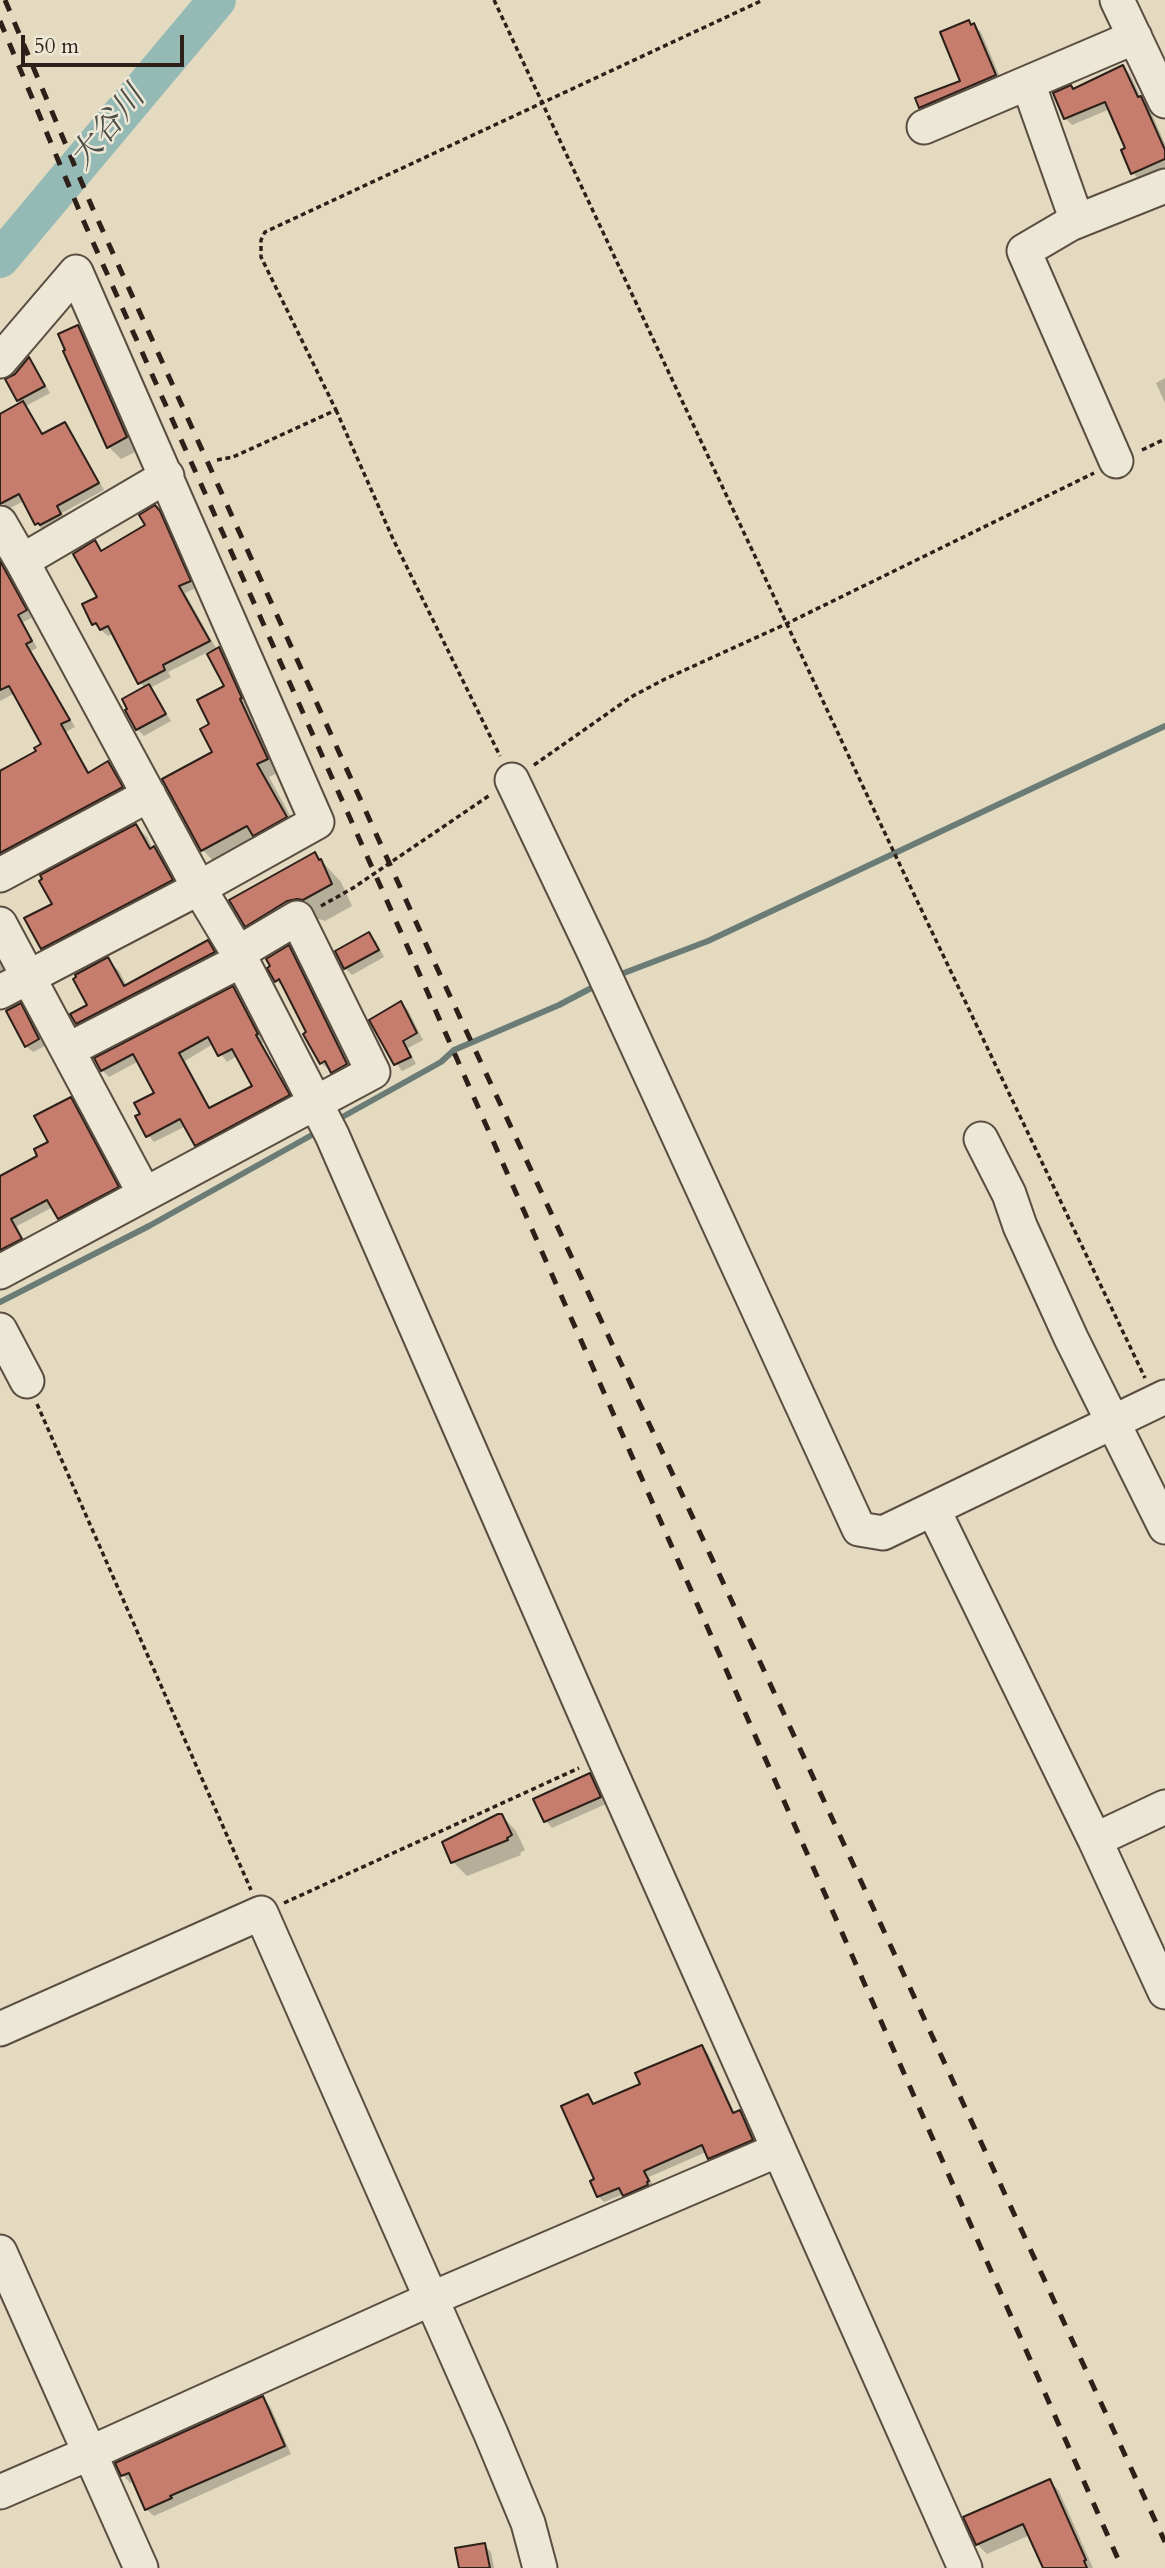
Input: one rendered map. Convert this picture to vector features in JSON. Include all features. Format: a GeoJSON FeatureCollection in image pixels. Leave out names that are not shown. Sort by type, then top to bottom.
{"type":"FeatureCollection","features":[{"type":"Feature","properties":{"kind":"street"},"geometry":{"type":"LineString","coordinates":[[1117,0],[1165,101]]}},
{"type":"Feature","properties":{"kind":"street"},"geometry":{"type":"LineString","coordinates":[[924,127],[1135,37]]}},
{"type":"Feature","properties":{"kind":"street"},"geometry":{"type":"LineString","coordinates":[[1028,83],[1077,221]]}},
{"type":"Feature","properties":{"kind":"street"},"geometry":{"type":"LineString","coordinates":[[1116,461],[1024,251],[1077,221],[1165,186]]}},
{"type":"Feature","properties":{"kind":"street"},"geometry":{"type":"LineString","coordinates":[[0,360],[76,272],[317,822],[199,888],[14,984]]}},
{"type":"Feature","properties":{"kind":"street"},"geometry":{"type":"LineString","coordinates":[[22,561],[167,476]]}},
{"type":"Feature","properties":{"kind":"street"},"geometry":{"type":"LineString","coordinates":[[0,523],[199,888],[240,956],[321,1116],[965,2568]]}},
{"type":"Feature","properties":{"kind":"street"},"geometry":{"type":"LineString","coordinates":[[512,780],[859,1529],[883,1533],[1161,1399]]}},
{"type":"Feature","properties":{"kind":"street"},"geometry":{"type":"LineString","coordinates":[[0,875],[149,795]]}},
{"type":"Feature","properties":{"kind":"street"},"geometry":{"type":"LineString","coordinates":[[0,1272],[144,1193],[321,1116],[373,1072],[297,918],[240,956],[68,1050]]}},
{"type":"Feature","properties":{"kind":"street"},"geometry":{"type":"LineString","coordinates":[[0,924],[14,984],[68,1050],[144,1193]]}},
{"type":"Feature","properties":{"kind":"street"},"geometry":{"type":"LineString","coordinates":[[981,1139],[1009,1194],[1020,1226],[1072,1338],[1165,1527]]}},
{"type":"Feature","properties":{"kind":"street"},"geometry":{"type":"LineString","coordinates":[[0,1330],[27,1381]]}},
{"type":"Feature","properties":{"kind":"street"},"geometry":{"type":"LineString","coordinates":[[933,1509],[1165,1992]]}},
{"type":"Feature","properties":{"kind":"street"},"geometry":{"type":"LineString","coordinates":[[1094,1840],[1165,1807]]}},
{"type":"Feature","properties":{"kind":"street"},"geometry":{"type":"LineString","coordinates":[[0,2029],[261,1913],[433,2298],[528,2523],[540,2568]]}},
{"type":"Feature","properties":{"kind":"street"},"geometry":{"type":"LineString","coordinates":[[0,2491],[433,2298],[778,2150]]}},
{"type":"Feature","properties":{"kind":"street"},"geometry":{"type":"LineString","coordinates":[[0,2252],[141,2568]]}},
{"type":"Feature","properties":{"kind":"path"},"geometry":{"type":"LineString","coordinates":[[494,0],[898,861],[1161,1399]]}},
{"type":"Feature","properties":{"kind":"path"},"geometry":{"type":"LineString","coordinates":[[512,780],[393,539],[336,410],[261,257],[261,240],[265,232],[763,0]]}},
{"type":"Feature","properties":{"kind":"path"},"geometry":{"type":"LineString","coordinates":[[217,460],[233,457],[336,410]]}},
{"type":"Feature","properties":{"kind":"path"},"geometry":{"type":"LineString","coordinates":[[297,918],[353,888],[631,697],[1165,439]]}},
{"type":"Feature","properties":{"kind":"path"},"geometry":{"type":"LineString","coordinates":[[27,1381],[261,1913],[604,1757]]}},
{"type":"Feature","properties":{"kind":"building"},"geometry":{"type":"Polygon","coordinates":[[[969,20],[971,25],[974,23],[996,75],[919,108],[915,98],[960,81],[940,32],[969,20]]]}},
{"type":"Feature","properties":{"kind":"building"},"geometry":{"type":"Polygon","coordinates":[[[1123,65],[1138,97],[1141,96],[1165,150],[1165,159],[1131,174],[1121,150],[1125,148],[1105,102],[1064,119],[1053,93],[1071,85],[1073,89],[1123,65]]]}},
{"type":"Feature","properties":{"kind":"building"},"geometry":{"type":"Polygon","coordinates":[[[78,325],[127,437],[107,448],[63,351],[65,350],[58,334],[78,325]]]}},
{"type":"Feature","properties":{"kind":"building"},"geometry":{"type":"Polygon","coordinates":[[[29,357],[45,386],[17,401],[5,379],[15,374],[29,357]]]}},
{"type":"Feature","properties":{"kind":"building"},"geometry":{"type":"Polygon","coordinates":[[[23,401],[42,434],[65,422],[99,483],[57,506],[61,514],[40,525],[35,525],[19,494],[0,504],[0,414],[23,401]]]}},
{"type":"Feature","properties":{"kind":"building"},"geometry":{"type":"Polygon","coordinates":[[[155,505],[191,581],[179,586],[210,641],[163,665],[165,670],[138,684],[108,626],[100,630],[96,623],[92,625],[82,604],[97,597],[73,554],[95,540],[101,551],[145,525],[139,515],[155,505]]]}},
{"type":"Feature","properties":{"kind":"building"},"geometry":{"type":"Polygon","coordinates":[[[0,561],[27,610],[18,615],[32,641],[26,644],[70,720],[61,724],[88,773],[108,761],[123,787],[0,853],[0,771],[36,751],[34,748],[41,744],[9,686],[0,690],[0,561]]]}},
{"type":"Feature","properties":{"kind":"building"},"geometry":{"type":"Polygon","coordinates":[[[219,647],[268,759],[257,764],[287,817],[253,836],[247,826],[201,851],[162,779],[212,752],[200,729],[209,724],[197,700],[224,686],[207,654],[219,647]]]}},
{"type":"Feature","properties":{"kind":"building"},"geometry":{"type":"Polygon","coordinates":[[[149,684],[166,714],[136,730],[122,699],[149,684]]]}},
{"type":"Feature","properties":{"kind":"building"},"geometry":{"type":"Polygon","coordinates":[[[136,824],[150,849],[154,846],[173,880],[41,949],[24,918],[52,904],[39,881],[42,879],[40,875],[136,824]]]}},
{"type":"Feature","properties":{"kind":"building"},"geometry":{"type":"Polygon","coordinates":[[[315,852],[332,884],[303,900],[287,901],[245,927],[229,900],[315,852]]]}},
{"type":"Feature","properties":{"kind":"building"},"geometry":{"type":"Polygon","coordinates":[[[369,932],[379,950],[344,969],[335,951],[369,932]]]}},
{"type":"Feature","properties":{"kind":"building"},"geometry":{"type":"Polygon","coordinates":[[[208,940],[215,952],[76,1024],[70,1014],[87,1005],[73,979],[75,975],[108,957],[124,986],[208,940]]]}},
{"type":"Feature","properties":{"kind":"building"},"geometry":{"type":"Polygon","coordinates":[[[289,945],[347,1064],[331,1073],[325,1061],[320,1064],[303,1034],[306,1032],[279,979],[275,982],[267,968],[270,966],[266,959],[289,945]]]}},
{"type":"Feature","properties":{"kind":"building"},"geometry":{"type":"Polygon","coordinates":[[[233,986],[258,1034],[256,1035],[290,1095],[195,1146],[180,1119],[146,1137],[135,1116],[140,1114],[134,1103],[154,1093],[133,1054],[101,1071],[94,1058],[233,986]],[[208,1037],[179,1053],[209,1108],[252,1086],[232,1049],[218,1056],[208,1037]]]}},
{"type":"Feature","properties":{"kind":"building"},"geometry":{"type":"Polygon","coordinates":[[[401,1001],[417,1033],[403,1041],[411,1057],[394,1065],[369,1020],[401,1001]]]}},
{"type":"Feature","properties":{"kind":"building"},"geometry":{"type":"Polygon","coordinates":[[[21,1003],[39,1039],[25,1047],[6,1011],[21,1003]]]}},
{"type":"Feature","properties":{"kind":"building"},"geometry":{"type":"Polygon","coordinates":[[[71,1097],[119,1187],[58,1219],[47,1200],[11,1219],[22,1239],[0,1250],[0,1176],[37,1156],[34,1149],[48,1142],[34,1116],[71,1097]]]}},
{"type":"Feature","properties":{"kind":"building"},"geometry":{"type":"Polygon","coordinates":[[[590,1773],[601,1797],[544,1822],[533,1799],[590,1773]]]}},
{"type":"Feature","properties":{"kind":"building"},"geometry":{"type":"Polygon","coordinates":[[[502,1814],[512,1835],[508,1840],[451,1863],[442,1842],[502,1814]]]}},
{"type":"Feature","properties":{"kind":"building"},"geometry":{"type":"Polygon","coordinates":[[[702,2045],[733,2113],[740,2110],[753,2140],[708,2159],[702,2145],[644,2171],[648,2185],[623,2196],[619,2188],[597,2197],[590,2181],[594,2179],[561,2106],[588,2094],[593,2104],[640,2084],[635,2073],[702,2045]]]}},
{"type":"Feature","properties":{"kind":"building"},"geometry":{"type":"Polygon","coordinates":[[[263,2396],[285,2446],[170,2496],[172,2498],[145,2510],[129,2473],[121,2476],[115,2463],[263,2396]]]}},
{"type":"Feature","properties":{"kind":"building"},"geometry":{"type":"Polygon","coordinates":[[[1050,2479],[1086,2560],[1084,2561],[1087,2568],[1043,2568],[1023,2524],[976,2545],[963,2517],[1050,2479]]]}},
{"type":"Feature","properties":{"kind":"building"},"geometry":{"type":"Polygon","coordinates":[[[485,2543],[490,2568],[459,2568],[455,2548],[485,2543]]]}},
{"type":"Feature","properties":{"kind":"waterway","name":"大谷川"},"geometry":{"type":"LineString","coordinates":[[0,259],[217,0]]}},
{"type":"Feature","properties":{"kind":"waterway"},"geometry":{"type":"LineString","coordinates":[[616,976],[708,941],[1165,726]]}},
{"type":"Feature","properties":{"kind":"waterway"},"geometry":{"type":"LineString","coordinates":[[337,1120],[441,1062],[454,1050],[559,1005],[597,985]]}},
{"type":"Feature","properties":{"kind":"waterway"},"geometry":{"type":"LineString","coordinates":[[0,1302],[149,1226],[319,1131]]}},
{"type":"Feature","properties":{"kind":"railway"},"geometry":{"type":"LineString","coordinates":[[5,0],[92,207],[430,953],[1165,2542]]}},
{"type":"Feature","properties":{"kind":"railway"},"geometry":{"type":"LineString","coordinates":[[0,21],[84,222],[412,957],[1122,2568]]}}]}
